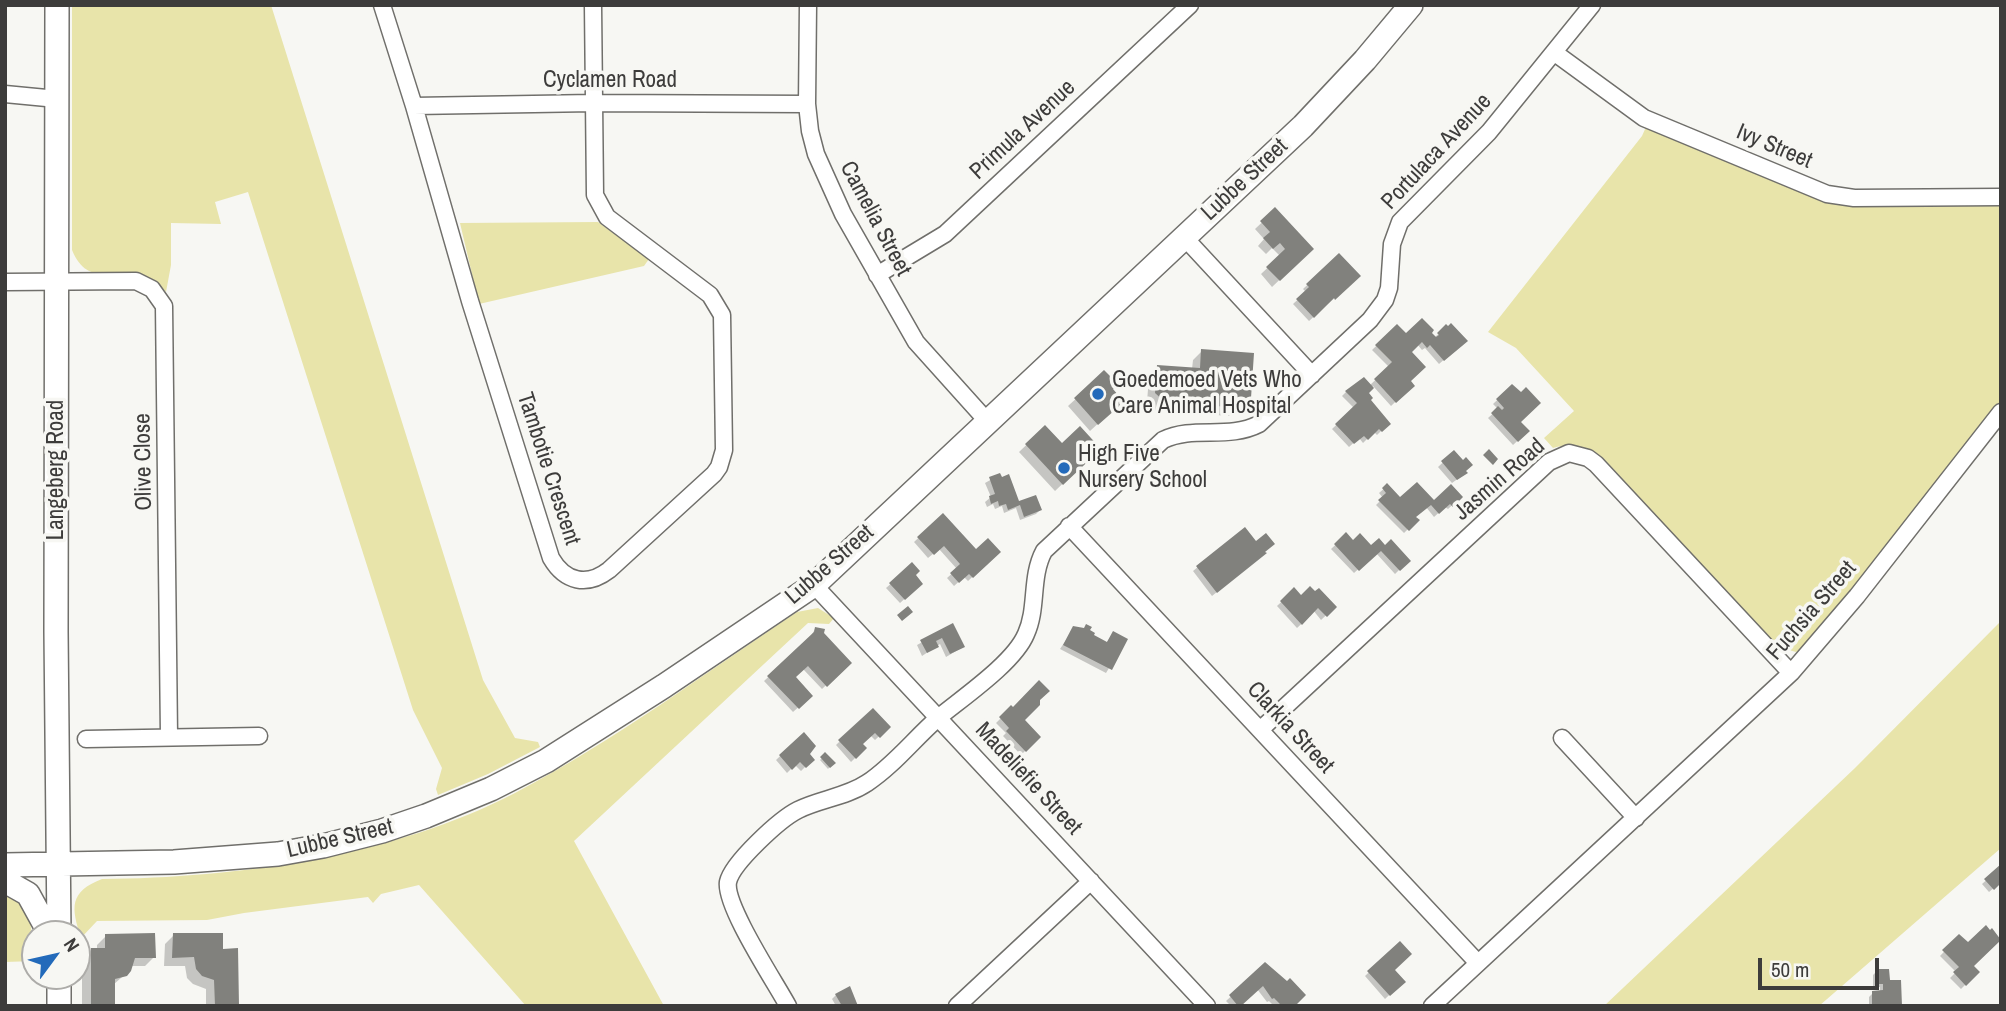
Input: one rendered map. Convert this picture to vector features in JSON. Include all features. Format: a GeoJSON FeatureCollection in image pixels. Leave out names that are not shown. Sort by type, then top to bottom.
{"type":"FeatureCollection","features":[{"type":"Feature","properties":{"kind":"main road","name":"Langeberg Road"},"geometry":{"type":"LineString","coordinates":[[57,5],[55,631],[59,920]]}},
{"type":"Feature","properties":{"kind":"main road","name":"Lubbe Street"},"geometry":{"type":"LineString","coordinates":[[5,865],[174,862],[278,854],[323,846],[426,816],[491,789],[546,761],[664,686],[814,584],[1327,103],[1410,5]]}},
{"type":"Feature","properties":{"kind":"main road"},"geometry":{"type":"LineString","coordinates":[[5,881],[28,894],[42,920]]}},
{"type":"Feature","properties":{"kind":"street","name":"Tambotie Crescent"},"geometry":{"type":"LineString","coordinates":[[382,5],[470,301],[551,558],[557,569],[568,577],[585,581],[601,576],[609,570],[714,474],[724,450],[720,309],[710,295],[614,223],[601,210],[593,188],[593,5]]}},
{"type":"Feature","properties":{"kind":"street","name":"Camelia Street"},"geometry":{"type":"LineString","coordinates":[[808,5],[807,104],[816,153],[843,214],[916,342],[987,421]]}},
{"type":"Feature","properties":{"kind":"street","name":"Primula Avenue"},"geometry":{"type":"LineString","coordinates":[[877,275],[945,233],[1190,5]]}},
{"type":"Feature","properties":{"kind":"street","name":"Portulaca Avenue"},"geometry":{"type":"LineString","coordinates":[[788,1006],[730,899],[728,888],[733,869],[771,831],[797,811],[866,784],[940,717],[969,695],[1023,641],[1028,631],[1039,560],[1051,542],[1163,440],[1186,433],[1226,433],[1250,429],[1268,417],[1370,320],[1385,300],[1389,288],[1392,244],[1400,222],[1489,132],[1592,5]]}},
{"type":"Feature","properties":{"kind":"street","name":"Ivy Street"},"geometry":{"type":"LineString","coordinates":[[1555,53],[1644,118],[1827,194],[1854,198],[2001,197]]}},
{"type":"Feature","properties":{"kind":"street"},"geometry":{"type":"LineString","coordinates":[[5,94],[57,99]]}},
{"type":"Feature","properties":{"kind":"street","name":"Cyclamen Road"},"geometry":{"type":"LineString","coordinates":[[414,106],[807,104]]}},
{"type":"Feature","properties":{"kind":"street"},"geometry":{"type":"LineString","coordinates":[[1184,237],[1312,375]]}},
{"type":"Feature","properties":{"kind":"street","name":"Olive Close"},"geometry":{"type":"LineString","coordinates":[[5,282],[136,281],[152,289],[164,306],[169,736]]}},
{"type":"Feature","properties":{"kind":"street","name":"Fuchsia Street"},"geometry":{"type":"LineString","coordinates":[[1432,1006],[1791,673],[1857,596],[2001,412]]}},
{"type":"Feature","properties":{"kind":"street","name":"Jasmin Road"},"geometry":{"type":"LineString","coordinates":[[1260,730],[1549,462],[1569,453],[1588,458],[1597,464],[1791,673]]}},
{"type":"Feature","properties":{"kind":"street","name":"Clarkia Street"},"geometry":{"type":"LineString","coordinates":[[1069,526],[1477,962]]}},
{"type":"Feature","properties":{"kind":"street","name":"Madeliefie Street"},"geometry":{"type":"LineString","coordinates":[[814,584],[1207,1006]]}},
{"type":"Feature","properties":{"kind":"street"},"geometry":{"type":"LineString","coordinates":[[86,739],[259,736]]}},
{"type":"Feature","properties":{"kind":"street"},"geometry":{"type":"LineString","coordinates":[[1562,738],[1636,818]]}},
{"type":"Feature","properties":{"kind":"street"},"geometry":{"type":"LineString","coordinates":[[957,1006],[1091,881]]}},
{"type":"Feature","properties":{"kind":"shaded area"},"geometry":{"type":"Polygon","coordinates":[[[72,5],[271,5],[483,680],[515,738],[538,742],[540,747],[488,774],[438,795],[436,789],[442,768],[413,710],[248,192],[215,202],[221,224],[171,223],[171,265],[166,292],[154,280],[142,275],[100,274],[85,268],[78,261],[72,250],[72,5]]]}},
{"type":"Feature","properties":{"kind":"shaded area"},"geometry":{"type":"Polygon","coordinates":[[[1646,127],[1820,200],[1838,204],[2001,204],[2001,401],[1806,648],[1796,652],[1778,647],[1603,458],[1573,446],[1553,448],[1544,438],[1574,411],[1516,348],[1488,332],[1642,136],[1646,127]]]}},
{"type":"Feature","properties":{"kind":"shaded area"},"geometry":{"type":"Polygon","coordinates":[[[598,222],[649,259],[644,266],[479,304],[460,223],[598,222]]]}},
{"type":"Feature","properties":{"kind":"shaded area"},"geometry":{"type":"Polygon","coordinates":[[[818,608],[834,618],[829,624],[808,623],[574,841],[664,1006],[526,1006],[419,885],[381,894],[373,903],[368,897],[207,920],[97,921],[91,927],[91,920],[76,920],[75,902],[78,895],[83,889],[102,879],[206,874],[314,859],[367,848],[468,815],[515,793],[588,751],[797,612],[818,608]]]}},
{"type":"Feature","properties":{"kind":"shaded area"},"geometry":{"type":"Polygon","coordinates":[[[2001,621],[2001,848],[1819,1006],[1604,1006],[1855,768],[2001,621]]]}},
{"type":"Feature","properties":{"kind":"shaded area"},"geometry":{"type":"Polygon","coordinates":[[[5,893],[23,904],[30,920],[21,920],[21,961],[5,962],[5,893]]]}},
{"type":"Feature","properties":{"kind":"building"},"geometry":{"type":"Polygon","coordinates":[[[1275,207],[1314,249],[1280,281],[1266,267],[1285,249],[1280,243],[1273,249],[1263,238],[1270,232],[1260,221],[1275,207]]]}},
{"type":"Feature","properties":{"kind":"building"},"geometry":{"type":"Polygon","coordinates":[[[1339,253],[1361,276],[1314,318],[1296,299],[1309,287],[1306,284],[1339,253]]]}},
{"type":"Feature","properties":{"kind":"building"},"geometry":{"type":"Polygon","coordinates":[[[1422,318],[1434,330],[1432,333],[1436,337],[1446,324],[1448,326],[1451,323],[1468,341],[1444,361],[1430,345],[1427,348],[1422,342],[1412,352],[1426,367],[1411,381],[1415,386],[1396,403],[1374,379],[1392,362],[1375,345],[1397,324],[1406,333],[1422,318]]]}},
{"type":"Feature","properties":{"kind":"building"},"geometry":{"type":"Polygon","coordinates":[[[1201,349],[1254,353],[1251,398],[1241,408],[1165,402],[1155,393],[1157,365],[1200,368],[1201,349]]]}},
{"type":"Feature","properties":{"kind":"building","name":"Goedemoed Vets Who Care Animal Hospital"},"geometry":{"type":"Polygon","coordinates":[[[1104,370],[1121,383],[1113,389],[1124,402],[1098,425],[1074,398],[1104,370]]]}},
{"type":"Feature","properties":{"kind":"building"},"geometry":{"type":"Polygon","coordinates":[[[1364,377],[1374,388],[1369,393],[1373,398],[1371,400],[1391,424],[1382,432],[1379,429],[1368,440],[1364,436],[1354,444],[1335,424],[1357,403],[1345,391],[1364,377]]]}},
{"type":"Feature","properties":{"kind":"building"},"geometry":{"type":"Polygon","coordinates":[[[1512,384],[1521,392],[1526,387],[1541,403],[1521,422],[1530,431],[1518,442],[1491,413],[1498,406],[1502,410],[1504,408],[1496,399],[1512,384]]]}},
{"type":"Feature","properties":{"kind":"building","name":"High Five Nursery School"},"geometry":{"type":"Polygon","coordinates":[[[1045,425],[1062,443],[1080,426],[1101,449],[1063,485],[1025,444],[1045,425]]]}},
{"type":"Feature","properties":{"kind":"building"},"geometry":{"type":"Polygon","coordinates":[[[1489,449],[1498,459],[1493,465],[1483,455],[1489,449]]]}},
{"type":"Feature","properties":{"kind":"building"},"geometry":{"type":"Polygon","coordinates":[[[1454,450],[1463,460],[1466,457],[1473,465],[1466,471],[1468,473],[1457,480],[1441,461],[1454,450]]]}},
{"type":"Feature","properties":{"kind":"building"},"geometry":{"type":"Polygon","coordinates":[[[1000,473],[1002,477],[1009,474],[1019,501],[1036,495],[1042,510],[1024,517],[1020,505],[1008,510],[1006,504],[999,506],[998,501],[991,504],[989,496],[995,494],[989,477],[1000,473]]]}},
{"type":"Feature","properties":{"kind":"building"},"geometry":{"type":"Polygon","coordinates":[[[1417,482],[1434,500],[1451,484],[1463,497],[1453,507],[1450,504],[1439,514],[1431,505],[1416,517],[1420,520],[1409,531],[1378,500],[1386,493],[1382,488],[1387,483],[1400,497],[1417,482]]]}},
{"type":"Feature","properties":{"kind":"building"},"geometry":{"type":"Polygon","coordinates":[[[943,513],[976,549],[988,538],[1001,552],[973,578],[969,574],[959,583],[950,573],[960,564],[944,546],[934,555],[917,537],[943,513]]]}},
{"type":"Feature","properties":{"kind":"building"},"geometry":{"type":"Polygon","coordinates":[[[1245,527],[1256,541],[1266,533],[1275,544],[1217,593],[1196,566],[1245,527]]]}},
{"type":"Feature","properties":{"kind":"building"},"geometry":{"type":"Polygon","coordinates":[[[1346,532],[1353,540],[1360,533],[1371,545],[1379,538],[1385,545],[1391,539],[1411,561],[1400,571],[1381,551],[1359,571],[1334,544],[1346,532]]]}},
{"type":"Feature","properties":{"kind":"building"},"geometry":{"type":"Polygon","coordinates":[[[912,562],[920,571],[916,575],[923,584],[905,600],[889,583],[912,562]]]}},
{"type":"Feature","properties":{"kind":"building"},"geometry":{"type":"Polygon","coordinates":[[[1310,586],[1315,591],[1319,588],[1337,607],[1327,617],[1318,608],[1302,625],[1280,601],[1294,587],[1301,595],[1310,586]]]}},
{"type":"Feature","properties":{"kind":"building"},"geometry":{"type":"Polygon","coordinates":[[[908,606],[913,612],[902,621],[897,615],[908,606]]]}},
{"type":"Feature","properties":{"kind":"building"},"geometry":{"type":"Polygon","coordinates":[[[953,623],[965,647],[950,654],[942,638],[936,641],[939,647],[927,653],[920,640],[953,623]]]}},
{"type":"Feature","properties":{"kind":"building"},"geometry":{"type":"Polygon","coordinates":[[[1086,624],[1092,627],[1090,630],[1094,635],[1107,642],[1113,631],[1128,639],[1112,670],[1063,645],[1073,626],[1084,628],[1086,624]]]}},
{"type":"Feature","properties":{"kind":"building"},"geometry":{"type":"Polygon","coordinates":[[[815,627],[825,629],[824,633],[852,663],[827,687],[808,666],[796,677],[813,696],[799,709],[767,676],[814,632],[815,627]]]}},
{"type":"Feature","properties":{"kind":"building"},"geometry":{"type":"Polygon","coordinates":[[[1039,680],[1050,691],[1025,720],[1041,737],[1026,752],[1006,731],[1009,728],[999,717],[1011,705],[1013,707],[1039,680]]]}},
{"type":"Feature","properties":{"kind":"building"},"geometry":{"type":"Polygon","coordinates":[[[873,708],[891,727],[880,738],[875,733],[863,744],[867,748],[856,759],[838,740],[873,708]]]}},
{"type":"Feature","properties":{"kind":"building"},"geometry":{"type":"Polygon","coordinates":[[[804,732],[816,746],[810,754],[815,760],[806,768],[800,762],[792,770],[779,755],[804,732]]]}},
{"type":"Feature","properties":{"kind":"building"},"geometry":{"type":"Polygon","coordinates":[[[825,752],[836,763],[830,768],[820,757],[825,752]]]}},
{"type":"Feature","properties":{"kind":"building"},"geometry":{"type":"Polygon","coordinates":[[[2001,864],[2001,883],[1994,890],[1984,879],[2001,864]]]}},
{"type":"Feature","properties":{"kind":"building"},"geometry":{"type":"Polygon","coordinates":[[[1986,925],[1990,930],[1992,928],[2001,940],[1974,966],[1980,972],[1966,986],[1953,972],[1959,967],[1942,950],[1959,934],[1968,942],[1986,925]]]}},
{"type":"Feature","properties":{"kind":"building"},"geometry":{"type":"Polygon","coordinates":[[[155,933],[156,958],[135,958],[127,976],[115,979],[115,1006],[91,1006],[91,948],[105,948],[105,934],[155,933]]]}},
{"type":"Feature","properties":{"kind":"building"},"geometry":{"type":"Polygon","coordinates":[[[173,933],[223,933],[223,949],[238,948],[239,1006],[215,1006],[214,980],[202,976],[196,969],[194,957],[172,958],[173,933]]]}},
{"type":"Feature","properties":{"kind":"building"},"geometry":{"type":"Polygon","coordinates":[[[1400,941],[1412,954],[1395,970],[1406,982],[1390,996],[1367,971],[1400,941]]]}},
{"type":"Feature","properties":{"kind":"building"},"geometry":{"type":"Polygon","coordinates":[[[1265,962],[1287,981],[1290,978],[1306,995],[1295,1006],[1278,1006],[1280,1004],[1272,999],[1263,986],[1241,1006],[1229,995],[1265,962]]]}},
{"type":"Feature","properties":{"kind":"building"},"geometry":{"type":"Polygon","coordinates":[[[1876,969],[1889,969],[1890,980],[1901,980],[1902,1006],[1872,1004],[1872,991],[1883,990],[1883,984],[1877,984],[1876,969]]]}},
{"type":"Feature","properties":{"kind":"building"},"geometry":{"type":"Polygon","coordinates":[[[850,986],[858,1006],[842,1006],[835,994],[850,986]]]}},
{"type":"Feature","properties":{"kind":"place","name":"Goedemoed Vets Who Care Animal Hospital"},"geometry":{"type":"Point","coordinates":[1098,394]}},
{"type":"Feature","properties":{"kind":"place","name":"High Five Nursery School"},"geometry":{"type":"Point","coordinates":[1064,468]}}]}
